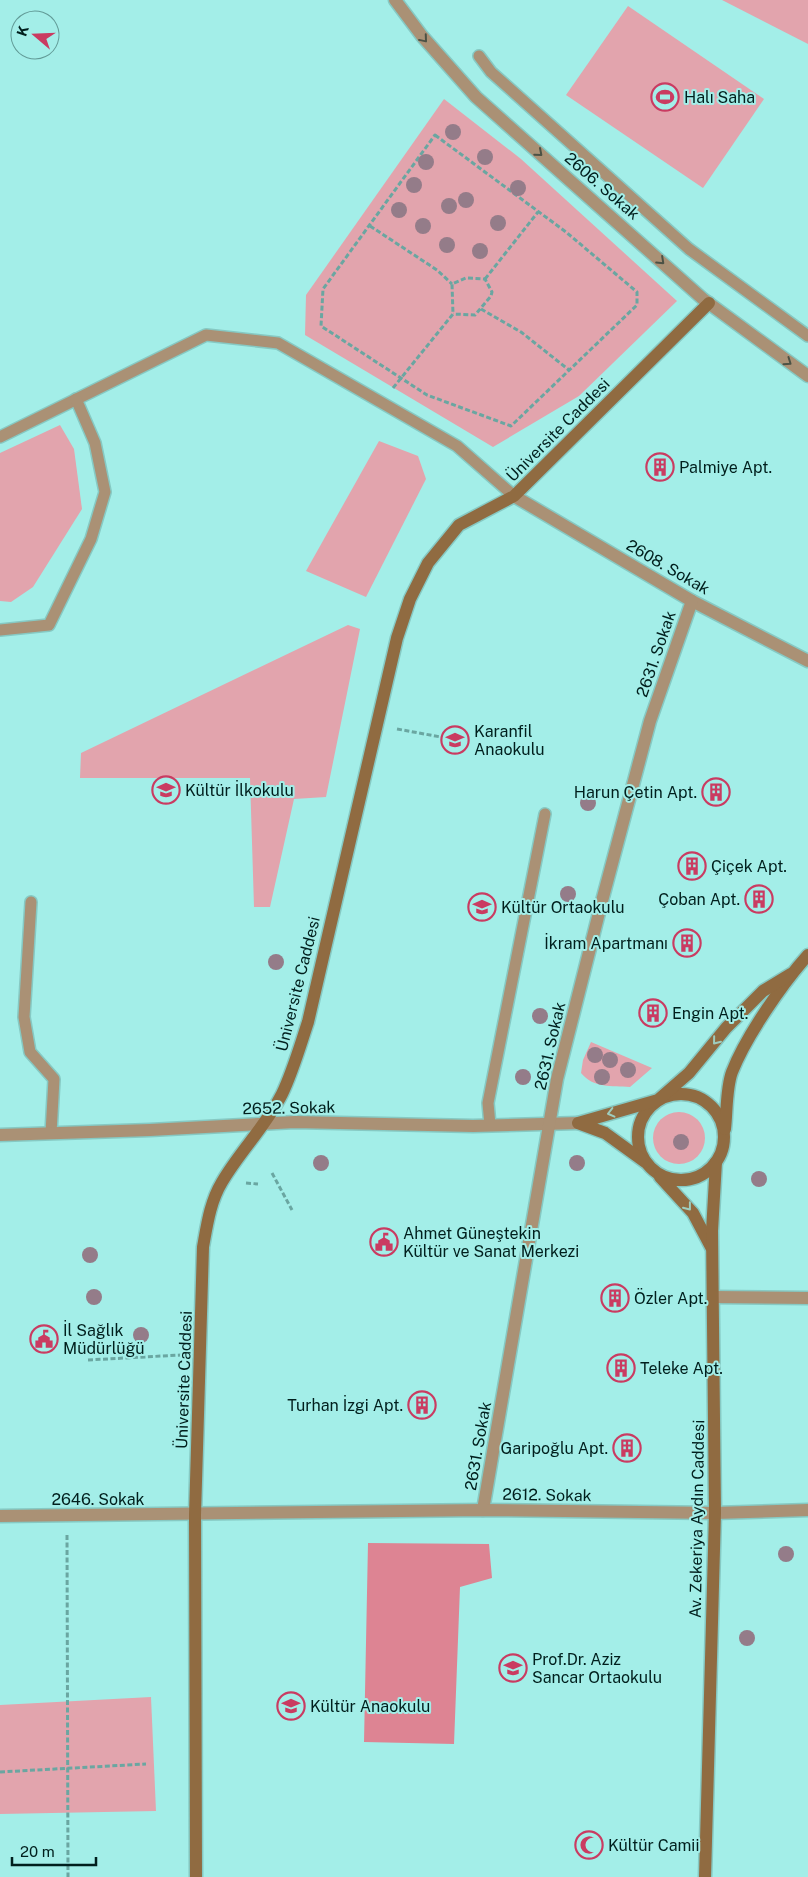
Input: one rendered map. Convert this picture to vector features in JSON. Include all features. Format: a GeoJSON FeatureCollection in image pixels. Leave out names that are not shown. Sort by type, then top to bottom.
{"type":"FeatureCollection","features":[{"type":"Feature","properties":{"kind":"street","name":"2606. Sokak"},"geometry":{"type":"LineString","coordinates":[[395,0],[422,36],[476,97],[709,303],[808,376]]}},
{"type":"Feature","properties":{"kind":"street","name":"Üniversite Caddesi"},"geometry":{"type":"LineString","coordinates":[[196,1877],[195,1514],[202,1354],[204,1247],[209,1214],[222,1182],[266,1123],[282,1094],[308,1022],[397,638],[410,599],[428,563],[459,525],[514,496],[709,303]]}},
{"type":"Feature","properties":{"kind":"street","name":"2608. Sokak"},"geometry":{"type":"LineString","coordinates":[[514,496],[692,601],[808,660]]}},
{"type":"Feature","properties":{"kind":"street","name":"2631. Sokak"},"geometry":{"type":"LineString","coordinates":[[483,1510],[558,1079],[599,910],[648,731],[692,601]]}},
{"type":"Feature","properties":{"kind":"street"},"geometry":{"type":"LineString","coordinates":[[655,1172],[667,1178],[681,1180],[694,1178],[707,1172],[716,1162],[722,1149],[731,1073],[748,1042],[791,974],[808,955]]}},
{"type":"Feature","properties":{"kind":"street"},"geometry":{"type":"LineString","coordinates":[[645,1162],[639,1150],[638,1136],[640,1122],[647,1110],[689,1073],[726,1028],[763,991],[791,974]]}},
{"type":"Feature","properties":{"kind":"street"},"geometry":{"type":"LineString","coordinates":[[578,1123],[658,1100],[672,1094],[687,1094],[701,1098],[713,1108],[720,1120],[724,1134]]}},
{"type":"Feature","properties":{"kind":"street","name":"2652. Sokak"},"geometry":{"type":"LineString","coordinates":[[0,1135],[150,1130],[266,1123],[490,1125],[550,1122],[578,1123]]}},
{"type":"Feature","properties":{"kind":"street"},"geometry":{"type":"LineString","coordinates":[[578,1123],[605,1133],[645,1162],[693,1213],[713,1250]]}},
{"type":"Feature","properties":{"kind":"street","name":"Av. Zekeriya Aydın Caddesi"},"geometry":{"type":"LineString","coordinates":[[705,1877],[715,1513],[712,1198],[716,1162]]}},
{"type":"Feature","properties":{"kind":"street"},"geometry":{"type":"LineString","coordinates":[[712,1297],[808,1298]]}},
{"type":"Feature","properties":{"kind":"street","name":"2612. Sokak"},"geometry":{"type":"LineString","coordinates":[[195,1514],[483,1510],[715,1513],[808,1510]]}},
{"type":"Feature","properties":{"kind":"street","name":"2646. Sokak"},"geometry":{"type":"LineString","coordinates":[[0,1516],[195,1514]]}},
{"type":"Feature","properties":{"kind":"lane"},"geometry":{"type":"LineString","coordinates":[[479,56],[491,72],[689,249],[808,336]]}},
{"type":"Feature","properties":{"kind":"lane"},"geometry":{"type":"LineString","coordinates":[[0,437],[206,335],[278,343],[457,446],[514,496]]}},
{"type":"Feature","properties":{"kind":"lane"},"geometry":{"type":"LineString","coordinates":[[0,630],[49,625],[91,539],[105,492],[95,443],[76,399]]}},
{"type":"Feature","properties":{"kind":"lane"},"geometry":{"type":"LineString","coordinates":[[490,1125],[488,1103],[545,814]]}},
{"type":"Feature","properties":{"kind":"lane"},"geometry":{"type":"LineString","coordinates":[[31,902],[24,1018],[30,1052],[54,1079],[51,1133]]}},
{"type":"Feature","properties":{"kind":"path"},"geometry":{"type":"LineString","coordinates":[[435,135],[538,212],[637,292],[637,305],[511,426],[427,395],[321,326],[324,288],[435,135]]}},
{"type":"Feature","properties":{"kind":"path"},"geometry":{"type":"LineString","coordinates":[[485,279],[538,212]]}},
{"type":"Feature","properties":{"kind":"path"},"geometry":{"type":"LineString","coordinates":[[370,226],[437,270],[452,284],[453,314],[400,378],[384,404]]}},
{"type":"Feature","properties":{"kind":"path"},"geometry":{"type":"LineString","coordinates":[[452,284],[466,278],[485,279]]}},
{"type":"Feature","properties":{"kind":"path"},"geometry":{"type":"LineString","coordinates":[[453,314],[475,316],[491,296],[492,292],[485,279]]}},
{"type":"Feature","properties":{"kind":"path"},"geometry":{"type":"LineString","coordinates":[[481,308],[520,332],[569,370]]}},
{"type":"Feature","properties":{"kind":"path"},"geometry":{"type":"LineString","coordinates":[[376,726],[441,737]]}},
{"type":"Feature","properties":{"kind":"path"},"geometry":{"type":"LineString","coordinates":[[272,1173],[292,1210]]}},
{"type":"Feature","properties":{"kind":"path"},"geometry":{"type":"LineString","coordinates":[[88,1360],[202,1354]]}},
{"type":"Feature","properties":{"kind":"path"},"geometry":{"type":"LineString","coordinates":[[67,1515],[68,1877]]}},
{"type":"Feature","properties":{"kind":"path"},"geometry":{"type":"LineString","coordinates":[[0,1772],[68,1770],[146,1764]]}},
{"type":"Feature","properties":{"kind":"shaded area"},"geometry":{"type":"Polygon","coordinates":[[[722,0],[808,0],[808,44],[722,0]]]}},
{"type":"Feature","properties":{"kind":"shaded area","name":"Halı Saha"},"geometry":{"type":"Polygon","coordinates":[[[628,6],[764,99],[703,188],[566,95],[628,6]]]}},
{"type":"Feature","properties":{"kind":"shaded area"},"geometry":{"type":"Polygon","coordinates":[[[444,99],[521,159],[677,301],[579,396],[493,447],[305,335],[306,295],[444,99]]]}},
{"type":"Feature","properties":{"kind":"shaded area"},"geometry":{"type":"Polygon","coordinates":[[[60,425],[74,449],[82,509],[33,587],[11,602],[0,601],[0,453],[60,425]]]}},
{"type":"Feature","properties":{"kind":"shaded area"},"geometry":{"type":"Polygon","coordinates":[[[379,441],[418,456],[426,479],[366,597],[306,571],[379,441]]]}},
{"type":"Feature","properties":{"kind":"shaded area"},"geometry":{"type":"Polygon","coordinates":[[[348,625],[360,629],[326,797],[294,799],[270,907],[254,907],[250,778],[80,778],[81,753],[348,625]]]}},
{"type":"Feature","properties":{"kind":"shaded area"},"geometry":{"type":"Polygon","coordinates":[[[591,1042],[652,1068],[630,1087],[597,1084],[581,1073],[583,1060],[591,1042]]]}},
{"type":"Feature","properties":{"kind":"shaded area"},"geometry":{"type":"Polygon","coordinates":[[[679,1112],[689,1114],[697,1120],[703,1128],[705,1138],[703,1148],[697,1156],[689,1162],[679,1164],[669,1162],[661,1156],[655,1148],[653,1138],[655,1128],[661,1120],[669,1114],[679,1112]]]}},
{"type":"Feature","properties":{"kind":"shaded area"},"geometry":{"type":"Polygon","coordinates":[[[368,1543],[489,1544],[492,1578],[460,1587],[454,1744],[364,1742],[368,1543]]]}},
{"type":"Feature","properties":{"kind":"shaded area"},"geometry":{"type":"Polygon","coordinates":[[[151,1697],[156,1811],[0,1814],[0,1705],[151,1697]]]}},
{"type":"Feature","properties":{"kind":"place","name":"Halı Saha"},"geometry":{"type":"Point","coordinates":[665,97]}},
{"type":"Feature","properties":{"kind":"place","name":"Palmiye Apt."},"geometry":{"type":"Point","coordinates":[660,467]}},
{"type":"Feature","properties":{"kind":"place","name":"Karanfil Anaokulu"},"geometry":{"type":"Point","coordinates":[455,740]}},
{"type":"Feature","properties":{"kind":"place","name":"Kültür İlkokulu"},"geometry":{"type":"Point","coordinates":[166,790]}},
{"type":"Feature","properties":{"kind":"place","name":"Harun Çetin Apt."},"geometry":{"type":"Point","coordinates":[716,792]}},
{"type":"Feature","properties":{"kind":"place","name":"Çiçek Apt."},"geometry":{"type":"Point","coordinates":[692,866]}},
{"type":"Feature","properties":{"kind":"place","name":"Çoban Apt."},"geometry":{"type":"Point","coordinates":[759,899]}},
{"type":"Feature","properties":{"kind":"place","name":"Kültür Ortaokulu"},"geometry":{"type":"Point","coordinates":[482,907]}},
{"type":"Feature","properties":{"kind":"place","name":"İkram Apartmanı"},"geometry":{"type":"Point","coordinates":[687,943]}},
{"type":"Feature","properties":{"kind":"place","name":"Engin Apt."},"geometry":{"type":"Point","coordinates":[653,1013]}},
{"type":"Feature","properties":{"kind":"place","name":"Ahmet Güneştekin Kültür ve Sanat Merkezi"},"geometry":{"type":"Point","coordinates":[384,1242]}},
{"type":"Feature","properties":{"kind":"place","name":"Özler Apt."},"geometry":{"type":"Point","coordinates":[615,1298]}},
{"type":"Feature","properties":{"kind":"place","name":"İl Sağlık Müdürlüğü"},"geometry":{"type":"Point","coordinates":[44,1339]}},
{"type":"Feature","properties":{"kind":"place","name":"Teleke Apt."},"geometry":{"type":"Point","coordinates":[621,1368]}},
{"type":"Feature","properties":{"kind":"place","name":"Turhan İzgi Apt."},"geometry":{"type":"Point","coordinates":[422,1405]}},
{"type":"Feature","properties":{"kind":"place","name":"Garipoğlu Apt."},"geometry":{"type":"Point","coordinates":[627,1448]}},
{"type":"Feature","properties":{"kind":"place","name":"Prof.Dr. Aziz Sancar Ortaokulu"},"geometry":{"type":"Point","coordinates":[513,1668]}},
{"type":"Feature","properties":{"kind":"place","name":"Kültür Anaokulu"},"geometry":{"type":"Point","coordinates":[291,1706]}},
{"type":"Feature","properties":{"kind":"place","name":"Kültür Camii"},"geometry":{"type":"Point","coordinates":[589,1845]}}]}
